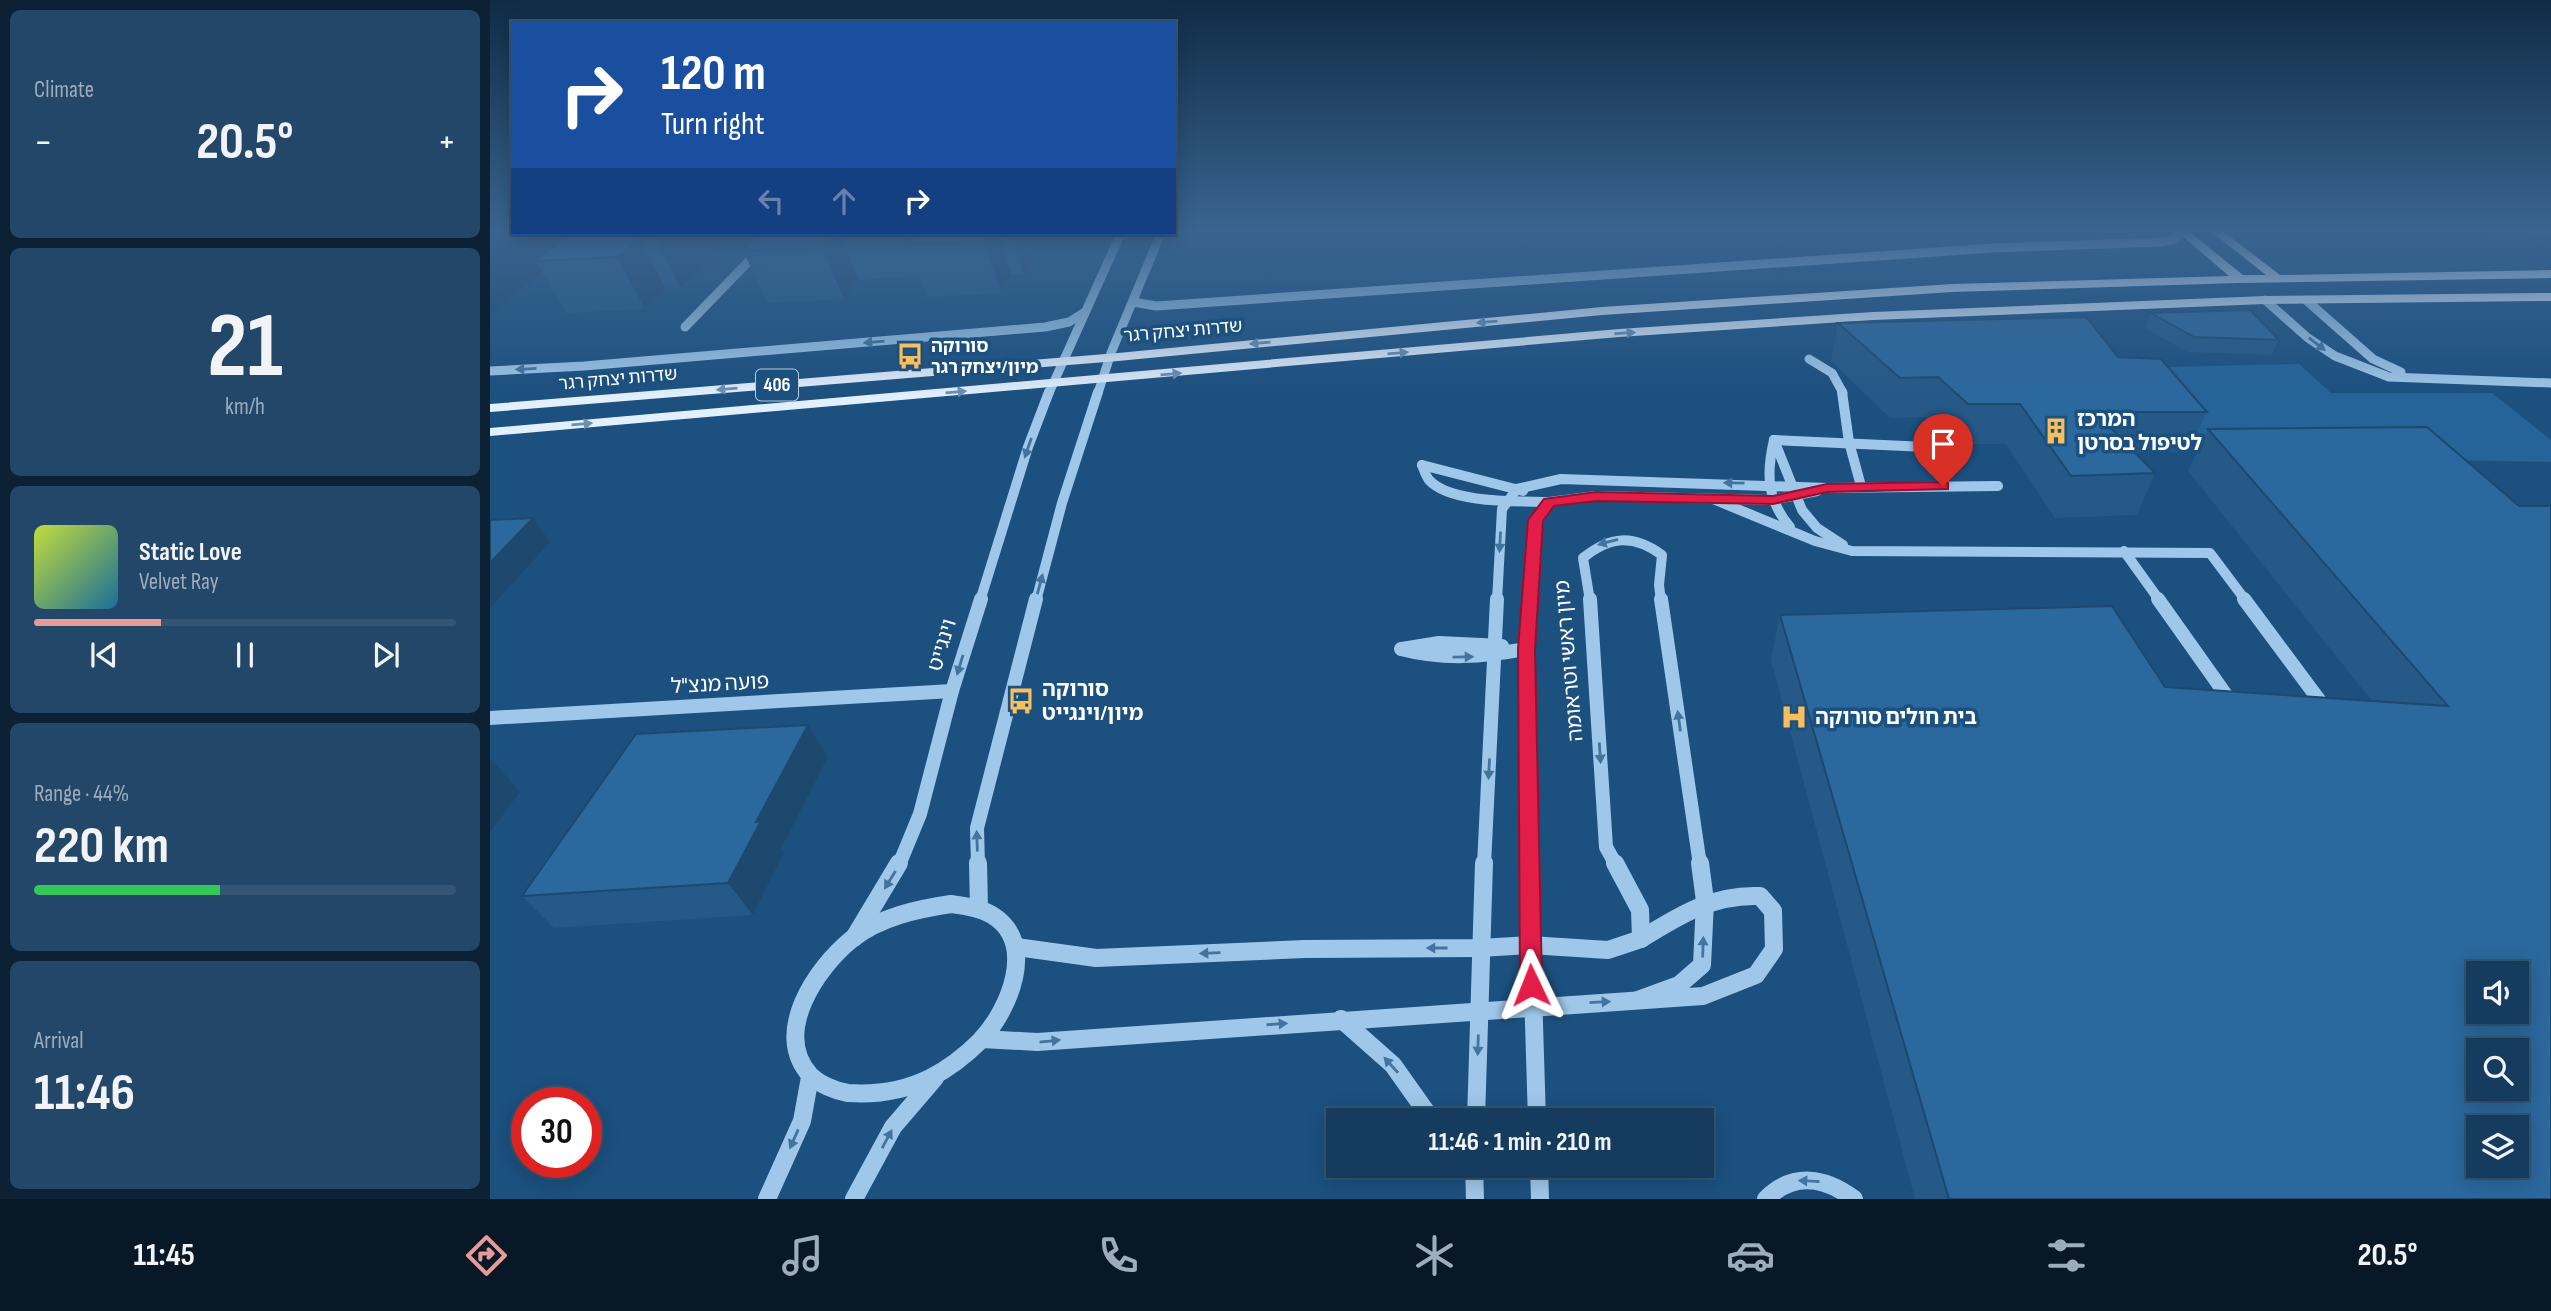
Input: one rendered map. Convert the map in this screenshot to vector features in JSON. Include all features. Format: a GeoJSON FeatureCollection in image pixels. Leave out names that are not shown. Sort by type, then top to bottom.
{"type":"FeatureCollection","features":[{"type":"Feature","properties":{"kind":"main road","name":"שדרות יצחק רגר"},"geometry":{"type":"LineString","coordinates":[[490,408],[1109,358],[1602,311],[1952,288],[2049,285]]}},
{"type":"Feature","properties":{"kind":"main road"},"geometry":{"type":"LineString","coordinates":[[2246,285],[2265,300]]}},
{"type":"Feature","properties":{"kind":"main road"},"geometry":{"type":"LineString","coordinates":[[2285,285],[2305,300]]}},
{"type":"Feature","properties":{"kind":"main road","name":"שדרות יצחק רגר"},"geometry":{"type":"LineString","coordinates":[[490,432],[1659,330],[1873,316],[2265,300],[2551,297]]}},
{"type":"Feature","properties":{"kind":"street"},"geometry":{"type":"LineString","coordinates":[[685,327],[726,285]]}},
{"type":"Feature","properties":{"kind":"street","name":"וינגייט"},"geometry":{"type":"LineString","coordinates":[[854,938],[896,871],[920,814],[952,691],[1028,447],[1097,285]]}},
{"type":"Feature","properties":{"kind":"street"},"geometry":{"type":"LineString","coordinates":[[979,909],[977,828],[983,801],[1062,503],[1109,358],[1140,285]]}},
{"type":"Feature","properties":{"kind":"street"},"geometry":{"type":"LineString","coordinates":[[1134,299],[1132,302],[1156,306],[1460,285]]}},
{"type":"Feature","properties":{"kind":"street"},"geometry":{"type":"LineString","coordinates":[[2265,300],[2334,358],[2389,377],[2551,383]]}},
{"type":"Feature","properties":{"kind":"street"},"geometry":{"type":"LineString","coordinates":[[2305,300],[2373,359],[2391,369],[2422,378]]}},
{"type":"Feature","properties":{"kind":"street"},"geometry":{"type":"LineString","coordinates":[[490,371],[597,365],[1045,327],[1069,322],[1085,312]]}},
{"type":"Feature","properties":{"kind":"street"},"geometry":{"type":"LineString","coordinates":[[1809,359],[1825,364],[1836,375],[1845,402],[1849,441],[1861,486]]}},
{"type":"Feature","properties":{"kind":"street"},"geometry":{"type":"LineString","coordinates":[[1774,440],[1849,441],[1904,447],[1949,448]]}},
{"type":"Feature","properties":{"kind":"street"},"geometry":{"type":"LineString","coordinates":[[1774,440],[1766,472],[1778,515],[1796,533]]}},
{"type":"Feature","properties":{"kind":"street"},"geometry":{"type":"LineString","coordinates":[[1774,440],[1802,510],[1817,528],[1852,551]]}},
{"type":"Feature","properties":{"kind":"street"},"geometry":{"type":"LineString","coordinates":[[1549,502],[1517,489],[1422,465],[1429,480],[1448,491],[1508,501],[1549,502],[1596,496],[1773,500],[1795,491],[1827,488],[1998,486]]}},
{"type":"Feature","properties":{"kind":"street"},"geometry":{"type":"LineString","coordinates":[[1476,1108],[1480,948],[1502,509],[1517,489],[1561,479],[1769,484],[1795,491]]}},
{"type":"Feature","properties":{"kind":"street"},"geometry":{"type":"LineString","coordinates":[[1713,499],[1796,533],[1852,551],[2210,553],[2327,711],[2315,711]]}},
{"type":"Feature","properties":{"kind":"street"},"geometry":{"type":"LineString","coordinates":[[1536,1108],[1530,945],[1526,649],[1536,520],[1549,502]]}},
{"type":"Feature","properties":{"kind":"street","name":"מיון ראשי וטראומה"},"geometry":{"type":"LineString","coordinates":[[1638,1000],[1679,985],[1702,965],[1704,901],[1659,585],[1662,555],[1646,542],[1623,538],[1599,543],[1583,558],[1590,595],[1606,847],[1640,910],[1641,939]]}},
{"type":"Feature","properties":{"kind":"street"},"geometry":{"type":"LineString","coordinates":[[2124,551],[2238,713]]}},
{"type":"Feature","properties":{"kind":"street"},"geometry":{"type":"LineString","coordinates":[[1495,650],[1471,642],[1422,643],[1401,649],[1444,657],[1526,649]]}},
{"type":"Feature","properties":{"kind":"street","name":"פועה מנצ\"ל"},"geometry":{"type":"LineString","coordinates":[[490,718],[952,691]]}},
{"type":"Feature","properties":{"kind":"street","name":"מיון ראשי וטראומה"},"geometry":{"type":"LineString","coordinates":[[982,1039],[1037,1042],[1703,996],[1756,975],[1774,949],[1773,911],[1760,896],[1737,893],[1704,901],[1641,939],[1608,950],[1530,945],[1480,948],[1304,949],[1096,958],[1016,947]]}},
{"type":"Feature","properties":{"kind":"street"},"geometry":{"type":"LineString","coordinates":[[854,1199],[893,1128],[938,1074],[982,1039],[1005,1008],[1017,976],[1016,947],[1008,931],[996,918],[979,909],[951,904],[920,907],[886,919],[854,938],[820,973],[807,992],[795,1023],[795,1043],[800,1061],[810,1077],[828,1089],[852,1095],[880,1094],[909,1087],[938,1074]]}},
{"type":"Feature","properties":{"kind":"street"},"geometry":{"type":"LineString","coordinates":[[1341,1019],[1393,1065],[1423,1108]]}},
{"type":"Feature","properties":{"kind":"street"},"geometry":{"type":"LineString","coordinates":[[767,1199],[802,1121],[810,1077]]}},
{"type":"Feature","properties":{"kind":"street"},"geometry":{"type":"LineString","coordinates":[[1539,1178],[1540,1199]]}},
{"type":"Feature","properties":{"kind":"street"},"geometry":{"type":"LineString","coordinates":[[1766,1199],[1783,1184],[1804,1179],[1827,1183],[1854,1199]]}},
{"type":"Feature","properties":{"kind":"shaded area"},"geometry":{"type":"Polygon","coordinates":[[[2299,364],[2331,393],[2492,393],[2551,440],[2551,462],[2201,456],[2123,368],[2299,364]]]}},
{"type":"Feature","properties":{"kind":"building"},"geometry":{"type":"Polygon","coordinates":[[[2250,310],[2279,340],[2194,337],[2151,313],[2250,310]]]}},
{"type":"Feature","properties":{"kind":"building"},"geometry":{"type":"Polygon","coordinates":[[[2086,317],[2118,357],[2161,359],[2207,412],[2095,412],[2155,473],[2071,476],[2020,404],[1968,404],[1938,377],[1900,378],[1838,323],[2086,317]]]}},
{"type":"Feature","properties":{"kind":"building"},"geometry":{"type":"Polygon","coordinates":[[[2427,427],[2519,506],[2551,506],[2551,1199],[1949,1199],[1780,615],[2112,606],[2165,687],[2448,706],[2208,429],[2427,427]]]}},
{"type":"Feature","properties":{"kind":"building"},"geometry":{"type":"Polygon","coordinates":[[[533,518],[490,563],[490,520],[533,518]]]}},
{"type":"Feature","properties":{"kind":"building"},"geometry":{"type":"Polygon","coordinates":[[[808,725],[756,822],[761,821],[728,883],[522,896],[636,734],[808,725]]]}},
{"type":"Feature","properties":{"kind":"place","name":"סורוקה מיון/יצחק רגר"},"geometry":{"type":"Point","coordinates":[910,356]}},
{"type":"Feature","properties":{"kind":"place","name":"המרכז לטיפול בסרטן"},"geometry":{"type":"Point","coordinates":[2056,431]}},
{"type":"Feature","properties":{"kind":"place","name":"סורוקה מיון/וינגייט"},"geometry":{"type":"Point","coordinates":[1021,701]}},
{"type":"Feature","properties":{"kind":"place","name":"בית חולים סורוקה"},"geometry":{"type":"Point","coordinates":[1794,717]}},
{"type":"Feature","properties":{"kind":"route"},"geometry":{"type":"LineString","coordinates":[[1531,985],[1526,649],[1536,520],[1549,502],[1596,496],[1773,500],[1827,488],[1943,486]]}}]}
